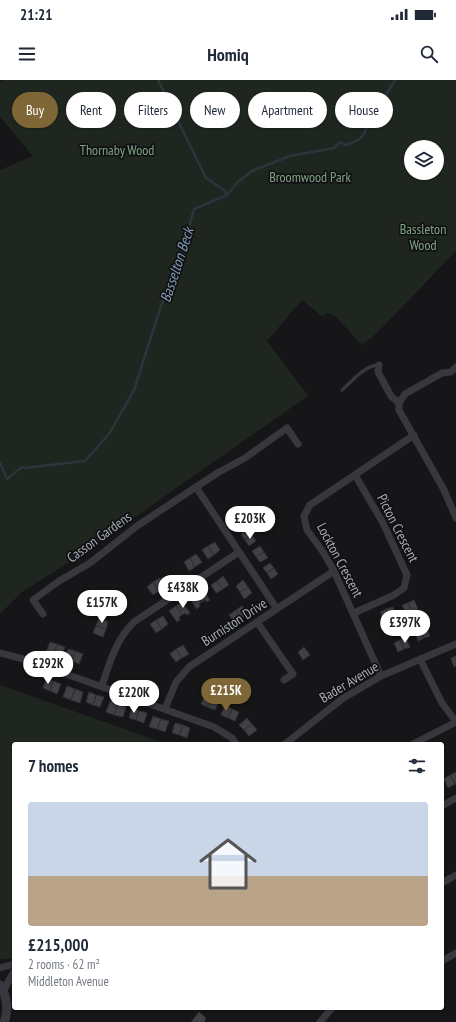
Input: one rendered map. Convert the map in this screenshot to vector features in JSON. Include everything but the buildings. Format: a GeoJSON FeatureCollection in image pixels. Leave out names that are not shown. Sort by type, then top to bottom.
{"type":"FeatureCollection","features":[{"type":"Feature","properties":{"kind":"street"},"geometry":{"type":"LineString","coordinates":[[379,365],[378,372],[391,396],[399,403]]}},
{"type":"Feature","properties":{"kind":"street"},"geometry":{"type":"LineString","coordinates":[[454,371],[442,373],[405,394],[399,403],[399,410],[444,490],[456,518]]}},
{"type":"Feature","properties":{"kind":"street","name":"Casson Gardens"},"geometry":{"type":"LineString","coordinates":[[43,614],[33,600],[59,581],[90,562],[137,526],[219,472],[245,458],[287,428],[298,444]]}},
{"type":"Feature","properties":{"kind":"street","name":"Lockton Crescent"},"geometry":{"type":"LineString","coordinates":[[381,676],[334,571],[308,530],[304,516],[310,505],[414,436]]}},
{"type":"Feature","properties":{"kind":"street","name":"Picton Crescent"},"geometry":{"type":"LineString","coordinates":[[354,613],[394,595],[404,588],[407,575],[383,523],[355,475]]}},
{"type":"Feature","properties":{"kind":"street"},"geometry":{"type":"LineString","coordinates":[[196,487],[277,609]]}},
{"type":"Feature","properties":{"kind":"street"},"geometry":{"type":"LineString","coordinates":[[102,686],[113,653],[127,629],[134,622],[239,552]]}},
{"type":"Feature","properties":{"kind":"street","name":"Burniston Drive"},"geometry":{"type":"LineString","coordinates":[[165,709],[176,682],[189,667],[334,571]]}},
{"type":"Feature","properties":{"kind":"street"},"geometry":{"type":"LineString","coordinates":[[257,622],[293,674],[284,680]]}},
{"type":"Feature","properties":{"kind":"street","name":"Bader Avenue"},"geometry":{"type":"LineString","coordinates":[[288,742],[342,699],[381,676],[456,644]]}},
{"type":"Feature","properties":{"kind":"street"},"geometry":{"type":"LineString","coordinates":[[0,653],[27,660],[214,727],[232,738],[235,742]]}},
{"type":"Feature","properties":{"kind":"street"},"geometry":{"type":"LineString","coordinates":[[418,742],[456,722],[442,703],[420,659]]}},
{"type":"Feature","properties":{"kind":"street"},"geometry":{"type":"LineString","coordinates":[[444,805],[456,798]]}},
{"type":"Feature","properties":{"kind":"street"},"geometry":{"type":"LineString","coordinates":[[444,882],[456,875]]}},
{"type":"Feature","properties":{"kind":"street"},"geometry":{"type":"LineString","coordinates":[[444,960],[456,953]]}},
{"type":"Feature","properties":{"kind":"street"},"geometry":{"type":"LineString","coordinates":[[0,968],[12,965]]}},
{"type":"Feature","properties":{"kind":"street"},"geometry":{"type":"LineString","coordinates":[[6,1020],[7,1004],[2,988],[12,974]]}},
{"type":"Feature","properties":{"kind":"street"},"geometry":{"type":"LineString","coordinates":[[320,1022],[330,1010]]}},
{"type":"Feature","properties":{"kind":"lane"},"geometry":{"type":"LineString","coordinates":[[342,390],[367,368],[373,365],[379,365]]}},
{"type":"Feature","properties":{"kind":"green space"},"geometry":{"type":"Polygon","coordinates":[[[3,80],[456,80],[456,251],[377,333],[362,345],[334,315],[326,313],[323,317],[302,300],[267,341],[308,396],[82,554],[22,592],[0,614],[0,170],[33,156],[0,117],[0,82],[3,80]]]}},
{"type":"Feature","properties":{"kind":"green space"},"geometry":{"type":"Polygon","coordinates":[[[0,685],[161,742],[12,742],[12,959],[0,959],[0,685]]]}},
{"type":"Feature","properties":{"kind":"waterway"},"geometry":{"type":"LineString","coordinates":[[158,80],[206,178],[224,190],[227,195]]}},
{"type":"Feature","properties":{"kind":"waterway","name":"Basselton Beck"},"geometry":{"type":"LineString","coordinates":[[0,463],[7,479],[22,467],[85,461],[109,434],[134,390],[160,309],[181,257],[194,209],[227,195],[238,182],[252,171],[290,156],[334,148],[340,142],[346,145],[356,141],[364,134],[369,120],[387,110],[386,95],[395,80]]}},
{"type":"Feature","properties":{"kind":"park label","name":"Thornaby Wood"},"geometry":{"type":"Point","coordinates":[117,150]}},
{"type":"Feature","properties":{"kind":"park label","name":"Broomwood Park"},"geometry":{"type":"Point","coordinates":[310,177]}},
{"type":"Feature","properties":{"kind":"park label","name":"Bassleton Wood"},"geometry":{"type":"Point","coordinates":[423,238]}}]}
